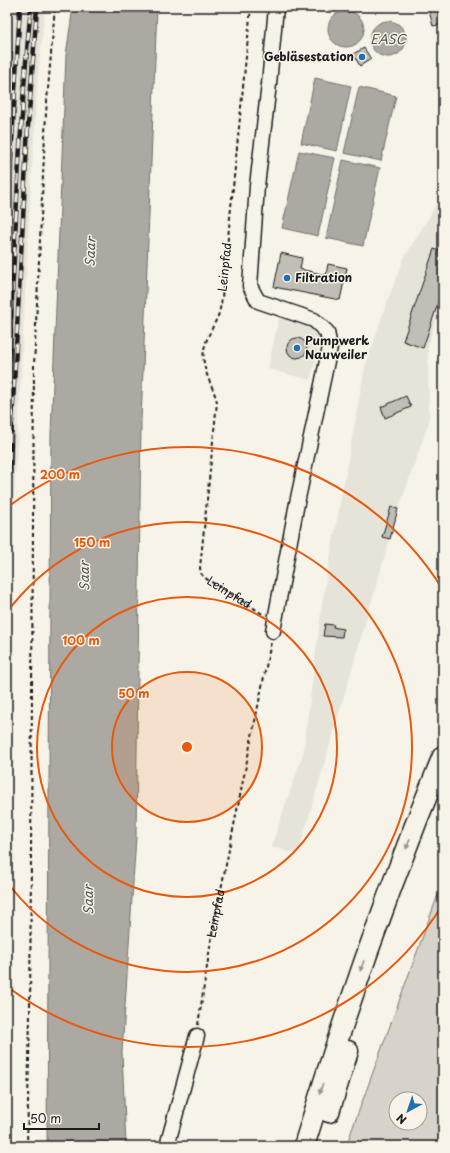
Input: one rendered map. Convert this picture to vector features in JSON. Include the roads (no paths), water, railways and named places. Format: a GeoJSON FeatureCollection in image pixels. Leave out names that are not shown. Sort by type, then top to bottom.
{"type":"FeatureCollection","features":[{"type":"Feature","properties":{"kind":"highway"},"geometry":{"type":"LineString","coordinates":[[304,1146],[326,1073],[387,896],[443,756]]}},
{"type":"Feature","properties":{"kind":"highway"},"geometry":{"type":"LineString","coordinates":[[318,1146],[340,1074],[400,900],[443,790]]}},
{"type":"Feature","properties":{"kind":"lane"},"geometry":{"type":"LineString","coordinates":[[273,631],[296,503],[330,347],[327,332],[314,320],[258,301],[250,286],[257,186],[276,7]]}},
{"type":"Feature","properties":{"kind":"lane"},"geometry":{"type":"LineString","coordinates":[[167,1146],[196,1036]]}},
{"type":"Feature","properties":{"kind":"water","name":"Saar"},"geometry":{"type":"Polygon","coordinates":[[[73,7],[157,7],[141,421],[136,837],[122,1052],[126,1146],[47,1146],[51,434],[66,55],[73,7]]]}},
{"type":"Feature","properties":{"kind":"water","name":"EASC"},"geometry":{"type":"Polygon","coordinates":[[[349,11],[359,16],[363,22],[363,36],[359,42],[353,46],[343,47],[333,42],[329,36],[328,26],[333,16],[339,12],[349,11]]]}},
{"type":"Feature","properties":{"kind":"water","name":"EASC"},"geometry":{"type":"Polygon","coordinates":[[[392,21],[401,26],[405,32],[405,46],[401,52],[392,57],[384,57],[375,52],[371,46],[370,35],[375,26],[381,22],[392,21]]]}},
{"type":"Feature","properties":{"kind":"water"},"geometry":{"type":"Polygon","coordinates":[[[315,78],[351,86],[337,151],[301,143],[315,78]]]}},
{"type":"Feature","properties":{"kind":"water"},"geometry":{"type":"Polygon","coordinates":[[[359,87],[396,96],[381,161],[344,153],[359,87]]]}},
{"type":"Feature","properties":{"kind":"water"},"geometry":{"type":"Polygon","coordinates":[[[299,151],[335,158],[318,236],[282,228],[299,151]]]}},
{"type":"Feature","properties":{"kind":"water"},"geometry":{"type":"Polygon","coordinates":[[[343,160],[380,168],[363,246],[326,238],[343,160]]]}},
{"type":"Feature","properties":{"kind":"railway"},"geometry":{"type":"LineString","coordinates":[[7,225],[20,7]]}},
{"type":"Feature","properties":{"kind":"railway"},"geometry":{"type":"LineString","coordinates":[[7,400],[20,154],[31,7]]}},
{"type":"Feature","properties":{"kind":"railway"},"geometry":{"type":"LineString","coordinates":[[7,514],[28,126],[37,7]]}},
{"type":"Feature","properties":{"kind":"railway"},"geometry":{"type":"LineString","coordinates":[[7,80],[11,54]]}},
{"type":"Feature","properties":{"kind":"railway"},"geometry":{"type":"LineString","coordinates":[[7,102],[9,75]]}},
{"type":"Feature","properties":{"kind":"place","name":"Gebläsestation"},"geometry":{"type":"Point","coordinates":[362,57]}},
{"type":"Feature","properties":{"kind":"place","name":"Filtration"},"geometry":{"type":"Point","coordinates":[287,278]}},
{"type":"Feature","properties":{"kind":"place","name":"Pumpwerk Nauweiler"},"geometry":{"type":"Point","coordinates":[297,348]}}]}
